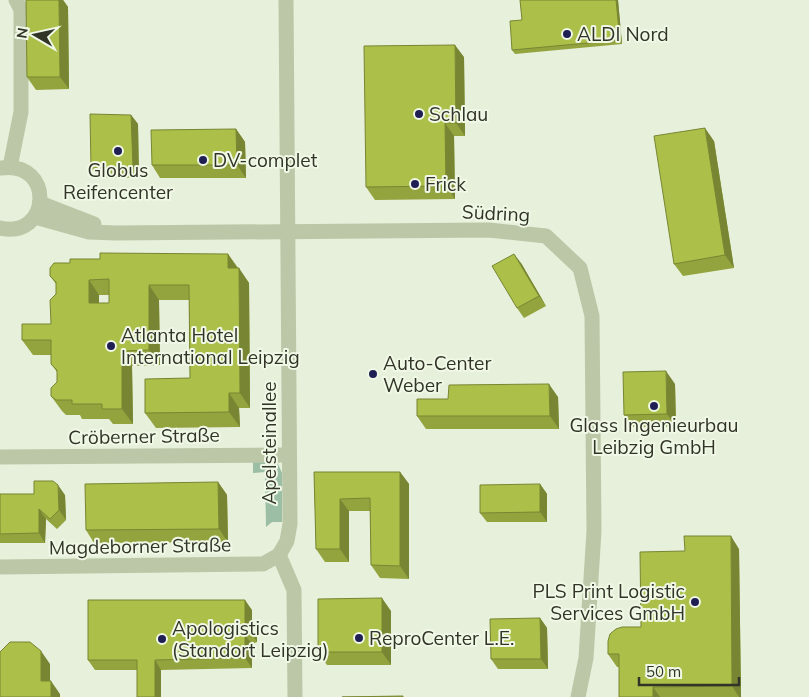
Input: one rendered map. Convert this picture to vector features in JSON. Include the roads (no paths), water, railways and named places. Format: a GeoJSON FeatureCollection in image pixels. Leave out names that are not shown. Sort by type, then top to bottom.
{"type":"FeatureCollection","features":[{"type":"Feature","properties":{"kind":"street"},"geometry":{"type":"LineString","coordinates":[[0,228],[8,230],[21,228],[38,210],[40,194],[34,179],[21,169],[5,168],[21,112],[21,10],[16,0]]}},
{"type":"Feature","properties":{"kind":"street","name":"Apelsteinallee"},"geometry":{"type":"LineString","coordinates":[[279,555],[287,540],[290,524],[285,1]]}},
{"type":"Feature","properties":{"kind":"street","name":"Südring"},"geometry":{"type":"LineString","coordinates":[[38,210],[116,233],[489,230],[546,236],[580,268],[592,316],[594,531],[586,658],[578,697]]}},
{"type":"Feature","properties":{"kind":"street","name":"Cröberner Straße"},"geometry":{"type":"LineString","coordinates":[[0,457],[289,455]]}},
{"type":"Feature","properties":{"kind":"street"},"geometry":{"type":"LineString","coordinates":[[279,555],[294,590],[295,697]]}},
{"type":"Feature","properties":{"kind":"street","name":"Magdeborner Straße"},"geometry":{"type":"LineString","coordinates":[[0,567],[263,564],[279,555]]}},
{"type":"Feature","properties":{"kind":"place","name":"ALDI Nord"},"geometry":{"type":"Point","coordinates":[567,34]}},
{"type":"Feature","properties":{"kind":"place","name":"Schlau"},"geometry":{"type":"Point","coordinates":[419,114]}},
{"type":"Feature","properties":{"kind":"place","name":"Globus Reifencenter"},"geometry":{"type":"Point","coordinates":[118,151]}},
{"type":"Feature","properties":{"kind":"place","name":"DV-complet"},"geometry":{"type":"Point","coordinates":[203,160]}},
{"type":"Feature","properties":{"kind":"place","name":"Frick"},"geometry":{"type":"Point","coordinates":[415,184]}},
{"type":"Feature","properties":{"kind":"place","name":"Atlanta Hotel International Leipzig"},"geometry":{"type":"Point","coordinates":[111,346]}},
{"type":"Feature","properties":{"kind":"place","name":"Auto-Center Weber"},"geometry":{"type":"Point","coordinates":[373,374]}},
{"type":"Feature","properties":{"kind":"place","name":"Glass Ingenieurbau Leibzig GmbH"},"geometry":{"type":"Point","coordinates":[654,406]}},
{"type":"Feature","properties":{"kind":"place","name":"PLS Print Logistic Services GmbH"},"geometry":{"type":"Point","coordinates":[695,602]}},
{"type":"Feature","properties":{"kind":"place","name":"ReproCenter L.E."},"geometry":{"type":"Point","coordinates":[359,638]}},
{"type":"Feature","properties":{"kind":"place","name":"Apologistics (Standort Leipzig)"},"geometry":{"type":"Point","coordinates":[162,639]}}]}
